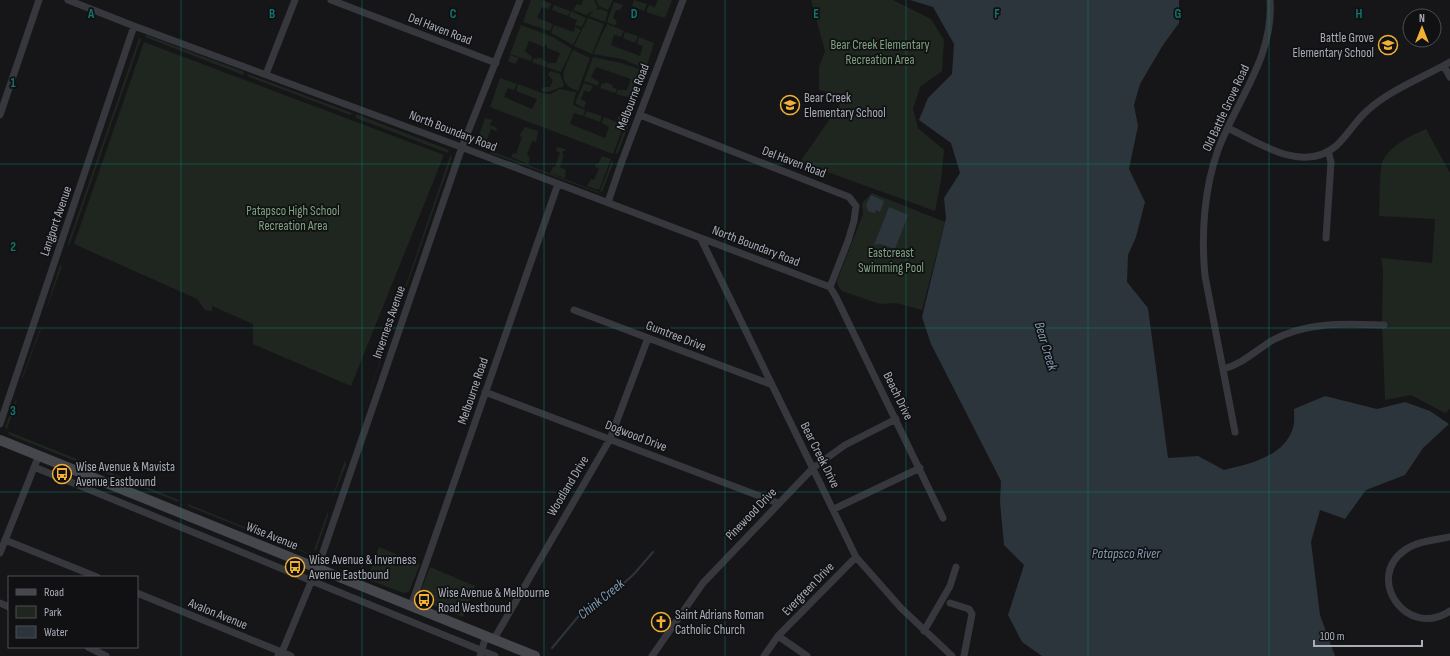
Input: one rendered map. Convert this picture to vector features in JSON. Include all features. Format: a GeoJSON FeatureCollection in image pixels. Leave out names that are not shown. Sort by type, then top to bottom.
{"type":"FeatureCollection","features":[{"type":"Feature","properties":{"kind":"main road","name":"Wise Avenue"},"geometry":{"type":"LineString","coordinates":[[0,440],[535,656]]}},
{"type":"Feature","properties":{"kind":"street"},"geometry":{"type":"LineString","coordinates":[[0,115],[39,0]]}},
{"type":"Feature","properties":{"kind":"street","name":"North Boundary Road"},"geometry":{"type":"LineString","coordinates":[[68,0],[134,26],[462,147],[830,287]]}},
{"type":"Feature","properties":{"kind":"street"},"geometry":{"type":"LineString","coordinates":[[266,74],[294,0]]}},
{"type":"Feature","properties":{"kind":"street","name":"Del Haven Road"},"geometry":{"type":"LineString","coordinates":[[331,0],[496,63]]}},
{"type":"Feature","properties":{"kind":"street","name":"Inverness Avenue"},"geometry":{"type":"LineString","coordinates":[[280,654],[317,568],[462,147],[520,0]]}},
{"type":"Feature","properties":{"kind":"street","name":"Melbourne Road"},"geometry":{"type":"LineString","coordinates":[[608,202],[683,0]]}},
{"type":"Feature","properties":{"kind":"street","name":"Old Battle Grove Road"},"geometry":{"type":"LineString","coordinates":[[1235,432],[1205,276],[1203,250],[1208,186],[1218,150],[1263,54],[1271,18],[1270,0]]}},
{"type":"Feature","properties":{"kind":"street","name":"Langport Avenue"},"geometry":{"type":"LineString","coordinates":[[0,424],[134,26]]}},
{"type":"Feature","properties":{"kind":"street"},"geometry":{"type":"LineString","coordinates":[[1228,128],[1290,156],[1310,157],[1328,151],[1342,140],[1359,119],[1378,102],[1447,64],[1450,77]]}},
{"type":"Feature","properties":{"kind":"street","name":"Del Haven Road"},"geometry":{"type":"LineString","coordinates":[[640,116],[842,193],[852,200],[856,206],[854,221],[830,287]]}},
{"type":"Feature","properties":{"kind":"street"},"geometry":{"type":"LineString","coordinates":[[1326,238],[1331,162],[1328,151]]}},
{"type":"Feature","properties":{"kind":"street","name":"Melbourne Road"},"geometry":{"type":"LineString","coordinates":[[411,606],[558,184]]}},
{"type":"Feature","properties":{"kind":"street","name":"Bear Creek Drive"},"geometry":{"type":"LineString","coordinates":[[702,239],[770,384],[834,509],[856,557],[865,570],[924,631],[952,656]]}},
{"type":"Feature","properties":{"kind":"street","name":"Beach Drive"},"geometry":{"type":"LineString","coordinates":[[830,287],[920,468],[943,518]]}},
{"type":"Feature","properties":{"kind":"street","name":"Gumtree Drive"},"geometry":{"type":"LineString","coordinates":[[574,310],[770,384]]}},
{"type":"Feature","properties":{"kind":"street"},"geometry":{"type":"LineString","coordinates":[[1224,369],[1236,366],[1272,341],[1299,329],[1328,324],[1384,325]]}},
{"type":"Feature","properties":{"kind":"street","name":"Woodland Drive"},"geometry":{"type":"LineString","coordinates":[[481,653],[610,439],[648,338]]}},
{"type":"Feature","properties":{"kind":"street","name":"Dogwood Drive"},"geometry":{"type":"LineString","coordinates":[[485,392],[778,503]]}},
{"type":"Feature","properties":{"kind":"street","name":"Pinewood Drive"},"geometry":{"type":"LineString","coordinates":[[652,656],[703,583],[813,468],[845,445],[896,419]]}},
{"type":"Feature","properties":{"kind":"street"},"geometry":{"type":"LineString","coordinates":[[0,553],[39,455]]}},
{"type":"Feature","properties":{"kind":"street","name":"Wise Avenue"},"geometry":{"type":"LineString","coordinates":[[34,467],[481,653],[495,656]]}},
{"type":"Feature","properties":{"kind":"street"},"geometry":{"type":"LineString","coordinates":[[834,509],[920,468]]}},
{"type":"Feature","properties":{"kind":"street"},"geometry":{"type":"LineString","coordinates":[[1450,537],[1420,543],[1405,550],[1395,560],[1392,567],[1389,585],[1394,602],[1411,615],[1431,618],[1444,615],[1450,610]]}},
{"type":"Feature","properties":{"kind":"street"},"geometry":{"type":"LineString","coordinates":[[5,540],[95,576]]}},
{"type":"Feature","properties":{"kind":"street","name":"Evergreen Drive"},"geometry":{"type":"LineString","coordinates":[[764,656],[778,636],[856,557]]}},
{"type":"Feature","properties":{"kind":"street"},"geometry":{"type":"LineString","coordinates":[[924,631],[946,592],[956,567]]}},
{"type":"Feature","properties":{"kind":"street","name":"Avalon Avenue"},"geometry":{"type":"LineString","coordinates":[[138,593],[280,654],[291,656]]}},
{"type":"Feature","properties":{"kind":"street"},"geometry":{"type":"LineString","coordinates":[[950,603],[968,609],[972,614],[964,656]]}},
{"type":"Feature","properties":{"kind":"street"},"geometry":{"type":"LineString","coordinates":[[778,636],[807,656]]}},
{"type":"Feature","properties":{"kind":"street"},"geometry":{"type":"LineString","coordinates":[[90,648],[106,656]]}},
{"type":"Feature","properties":{"kind":"green space"},"geometry":{"type":"Polygon","coordinates":[[[531,0],[542,0],[552,4],[548,9],[542,7],[537,18],[553,24],[550,31],[523,22],[531,0]]]}},
{"type":"Feature","properties":{"kind":"green space"},"geometry":{"type":"Polygon","coordinates":[[[583,0],[594,0],[598,8],[586,15],[573,10],[577,4],[581,5],[583,0]]]}},
{"type":"Feature","properties":{"kind":"green space"},"geometry":{"type":"Polygon","coordinates":[[[596,0],[613,0],[608,10],[599,6],[596,0]]]}},
{"type":"Feature","properties":{"kind":"green space"},"geometry":{"type":"Polygon","coordinates":[[[634,0],[647,4],[644,11],[632,6],[634,0]]]}},
{"type":"Feature","properties":{"kind":"green space"},"geometry":{"type":"Polygon","coordinates":[[[658,0],[672,0],[665,18],[646,12],[649,5],[655,7],[658,0]]]}},
{"type":"Feature","properties":{"kind":"green space","name":"Bear Creek Elementary Recreation Area"},"geometry":{"type":"Polygon","coordinates":[[[811,0],[893,0],[931,19],[944,40],[942,71],[920,87],[913,109],[918,128],[944,150],[941,181],[935,211],[800,162],[840,104],[838,95],[819,90],[819,67],[825,51],[811,0]]]}},
{"type":"Feature","properties":{"kind":"green space"},"geometry":{"type":"Polygon","coordinates":[[[614,2],[623,5],[620,10],[616,10],[613,18],[617,21],[615,26],[607,22],[614,2]]]}},
{"type":"Feature","properties":{"kind":"green space"},"geometry":{"type":"Polygon","coordinates":[[[554,5],[570,11],[568,16],[552,10],[554,5]]]}},
{"type":"Feature","properties":{"kind":"green space"},"geometry":{"type":"Polygon","coordinates":[[[601,9],[608,12],[605,22],[589,16],[594,10],[601,9]]]}},
{"type":"Feature","properties":{"kind":"green space"},"geometry":{"type":"Polygon","coordinates":[[[571,11],[586,18],[582,27],[575,25],[577,20],[569,17],[571,11]]]}},
{"type":"Feature","properties":{"kind":"green space"},"geometry":{"type":"Polygon","coordinates":[[[588,18],[604,24],[592,54],[574,46],[588,18]]]}},
{"type":"Feature","properties":{"kind":"green space"},"geometry":{"type":"Polygon","coordinates":[[[607,24],[624,31],[621,37],[614,35],[611,45],[640,56],[643,46],[637,44],[639,37],[654,43],[646,69],[622,59],[593,54],[607,24]]]}},
{"type":"Feature","properties":{"kind":"green space"},"geometry":{"type":"Polygon","coordinates":[[[521,25],[553,37],[572,49],[561,72],[546,67],[548,63],[556,63],[560,53],[547,48],[545,45],[544,47],[529,41],[525,51],[532,57],[531,61],[510,54],[521,25]]]}},
{"type":"Feature","properties":{"kind":"green space"},"geometry":{"type":"Polygon","coordinates":[[[554,25],[574,32],[575,27],[581,30],[573,45],[551,33],[554,25]]]}},
{"type":"Feature","properties":{"kind":"green space"},"geometry":{"type":"Polygon","coordinates":[[[625,32],[638,36],[635,43],[623,38],[625,32]]]}},
{"type":"Feature","properties":{"kind":"green space"},"geometry":{"type":"Polygon","coordinates":[[[146,35],[242,71],[244,72],[243,75],[145,37],[146,35]]]}},
{"type":"Feature","properties":{"kind":"green space"},"geometry":{"type":"Polygon","coordinates":[[[139,38],[141,39],[69,246],[68,243],[139,38]]]}},
{"type":"Feature","properties":{"kind":"green space","name":"Patapsco High School Recreation Area"},"geometry":{"type":"Polygon","coordinates":[[[144,42],[444,155],[351,386],[253,344],[253,324],[212,306],[212,311],[205,310],[197,299],[74,244],[144,42]]]}},
{"type":"Feature","properties":{"kind":"green space"},"geometry":{"type":"Polygon","coordinates":[[[573,50],[590,58],[578,91],[570,87],[564,79],[565,68],[573,50]]]}},
{"type":"Feature","properties":{"kind":"green space"},"geometry":{"type":"Polygon","coordinates":[[[510,55],[519,58],[515,64],[508,61],[510,55]]]}},
{"type":"Feature","properties":{"kind":"green space"},"geometry":{"type":"Polygon","coordinates":[[[539,57],[547,62],[545,67],[532,62],[534,58],[538,59],[539,57]]]}},
{"type":"Feature","properties":{"kind":"green space"},"geometry":{"type":"Polygon","coordinates":[[[593,57],[621,63],[645,71],[634,99],[616,94],[618,90],[627,90],[631,79],[596,67],[591,77],[599,82],[598,86],[584,81],[593,57]]]}},
{"type":"Feature","properties":{"kind":"green space"},"geometry":{"type":"Polygon","coordinates":[[[550,71],[560,74],[564,85],[548,92],[541,91],[543,87],[550,87],[553,80],[548,75],[550,71]]]}},
{"type":"Feature","properties":{"kind":"green space"},"geometry":{"type":"Polygon","coordinates":[[[248,74],[352,113],[350,115],[247,76],[248,74]]]}},
{"type":"Feature","properties":{"kind":"green space"},"geometry":{"type":"Polygon","coordinates":[[[500,78],[517,84],[514,90],[508,88],[504,97],[532,109],[537,99],[516,91],[518,84],[545,94],[551,94],[560,89],[576,92],[573,105],[585,110],[583,116],[574,113],[570,124],[605,138],[609,127],[602,123],[604,117],[624,125],[613,154],[490,107],[500,78]]]}},
{"type":"Feature","properties":{"kind":"green space"},"geometry":{"type":"Polygon","coordinates":[[[605,82],[613,85],[612,87],[617,89],[615,93],[600,88],[602,83],[605,84],[605,82]]]}},
{"type":"Feature","properties":{"kind":"green space"},"geometry":{"type":"Polygon","coordinates":[[[584,83],[593,86],[590,92],[584,91],[581,99],[586,102],[584,108],[575,103],[584,83]]]}},
{"type":"Feature","properties":{"kind":"green space"},"geometry":{"type":"Polygon","coordinates":[[[587,111],[602,116],[600,122],[584,116],[587,111]]]}},
{"type":"Feature","properties":{"kind":"green space"},"geometry":{"type":"Polygon","coordinates":[[[356,114],[449,150],[448,153],[356,118],[356,114]]]}},
{"type":"Feature","properties":{"kind":"green space"},"geometry":{"type":"Polygon","coordinates":[[[620,115],[624,115],[626,119],[624,123],[620,123],[618,121],[618,117],[620,115]]]}},
{"type":"Feature","properties":{"kind":"green space"},"geometry":{"type":"Polygon","coordinates":[[[485,118],[492,120],[490,125],[497,128],[496,131],[491,129],[487,139],[490,142],[487,148],[476,144],[485,118]]]}},
{"type":"Feature","properties":{"kind":"green space"},"geometry":{"type":"Polygon","coordinates":[[[626,125],[628,126],[618,153],[615,154],[626,125]]]}},
{"type":"Feature","properties":{"kind":"green space"},"geometry":{"type":"Polygon","coordinates":[[[525,127],[538,131],[536,142],[532,141],[527,155],[530,158],[528,164],[511,157],[513,153],[516,154],[522,137],[519,136],[525,127]]]}},
{"type":"Feature","properties":{"kind":"green space"},"geometry":{"type":"Polygon","coordinates":[[[1426,129],[1450,173],[1450,409],[1445,413],[1411,395],[1385,400],[1382,323],[1383,270],[1381,258],[1432,263],[1435,219],[1379,216],[1382,164],[1387,154],[1396,145],[1426,129]]]}},
{"type":"Feature","properties":{"kind":"green space"},"geometry":{"type":"Polygon","coordinates":[[[557,147],[566,149],[563,151],[562,155],[564,155],[560,167],[566,170],[565,178],[550,173],[553,167],[555,167],[560,153],[556,151],[557,147]]]}},
{"type":"Feature","properties":{"kind":"green space"},"geometry":{"type":"Polygon","coordinates":[[[491,151],[599,192],[599,193],[490,153],[491,151]]]}},
{"type":"Feature","properties":{"kind":"green space"},"geometry":{"type":"Polygon","coordinates":[[[450,156],[452,157],[351,446],[450,156]]]}},
{"type":"Feature","properties":{"kind":"green space"},"geometry":{"type":"Polygon","coordinates":[[[602,156],[611,159],[599,190],[587,186],[591,179],[594,180],[599,168],[595,167],[596,163],[598,164],[602,156]]]}},
{"type":"Feature","properties":{"kind":"green space"},"geometry":{"type":"Polygon","coordinates":[[[612,160],[613,164],[602,192],[600,191],[612,160]]]}},
{"type":"Feature","properties":{"kind":"green space","name":"Eastcreast Swimming Pool"},"geometry":{"type":"Polygon","coordinates":[[[872,193],[945,222],[922,310],[896,303],[880,304],[842,291],[838,286],[837,281],[863,214],[862,203],[872,193]]]}},
{"type":"Feature","properties":{"kind":"green space"},"geometry":{"type":"Polygon","coordinates":[[[60,265],[62,266],[46,310],[47,306],[60,265]]]}},
{"type":"Feature","properties":{"kind":"green space"},"geometry":{"type":"Polygon","coordinates":[[[41,329],[22,380],[22,377],[41,329]]]}},
{"type":"Feature","properties":{"kind":"green space"},"geometry":{"type":"Polygon","coordinates":[[[16,399],[17,400],[7,429],[5,427],[16,399]]]}},
{"type":"Feature","properties":{"kind":"green space"},"geometry":{"type":"Polygon","coordinates":[[[7,431],[179,500],[178,502],[10,435],[7,431]]]}},
{"type":"Feature","properties":{"kind":"green space"},"geometry":{"type":"Polygon","coordinates":[[[345,460],[346,465],[333,497],[333,496],[345,460]]]}},
{"type":"Feature","properties":{"kind":"green space"},"geometry":{"type":"Polygon","coordinates":[[[188,504],[308,553],[308,554],[188,506],[188,504]]]}},
{"type":"Feature","properties":{"kind":"green space"},"geometry":{"type":"Polygon","coordinates":[[[328,511],[328,516],[316,551],[314,550],[328,511]]]}},
{"type":"Feature","properties":{"kind":"green space"},"geometry":{"type":"Polygon","coordinates":[[[379,547],[420,564],[409,592],[403,593],[367,579],[379,547]]]}},
{"type":"Feature","properties":{"kind":"green space"},"geometry":{"type":"Polygon","coordinates":[[[430,567],[475,586],[463,617],[422,601],[420,593],[430,567]]]}},
{"type":"Feature","properties":{"kind":"water","name":"Patapsco River"},"geometry":{"type":"Polygon","coordinates":[[[910,0],[1179,0],[1179,23],[1163,45],[1140,84],[1134,105],[1138,126],[1129,169],[1145,202],[1136,237],[1128,255],[1127,282],[1148,308],[1168,458],[1198,456],[1224,470],[1254,462],[1264,458],[1282,446],[1294,426],[1294,409],[1325,396],[1377,409],[1405,402],[1430,411],[1449,424],[1423,448],[1405,475],[1366,490],[1345,519],[1320,510],[1311,542],[1320,615],[1335,656],[1042,656],[1022,642],[1008,615],[1024,565],[1004,545],[1000,502],[1001,481],[931,344],[922,317],[946,218],[944,198],[960,173],[951,143],[919,120],[928,98],[952,74],[954,44],[933,7],[910,0]]]}},
{"type":"Feature","properties":{"kind":"water"},"geometry":{"type":"Polygon","coordinates":[[[871,195],[884,201],[880,212],[876,210],[875,213],[868,211],[866,205],[871,195]]]}},
{"type":"Feature","properties":{"kind":"water"},"geometry":{"type":"Polygon","coordinates":[[[889,207],[908,215],[895,249],[880,244],[874,245],[889,207]]]}},
{"type":"Feature","properties":{"kind":"waterway","name":"Chink Creek"},"geometry":{"type":"LineString","coordinates":[[552,648],[582,612],[613,593],[634,574],[653,552]]}},
{"type":"Feature","properties":{"kind":"place","name":"Battle Grove Elementary School"},"geometry":{"type":"Point","coordinates":[1388,45]}},
{"type":"Feature","properties":{"kind":"place","name":"Bear Creek Elementary School"},"geometry":{"type":"Point","coordinates":[790,105]}},
{"type":"Feature","properties":{"kind":"place","name":"Wise Avenue & Mavista Avenue Eastbound"},"geometry":{"type":"Point","coordinates":[62,474]}},
{"type":"Feature","properties":{"kind":"place","name":"Wise Avenue & Inverness Avenue Eastbound"},"geometry":{"type":"Point","coordinates":[295,567]}},
{"type":"Feature","properties":{"kind":"place","name":"Wise Avenue & Melbourne Road Westbound"},"geometry":{"type":"Point","coordinates":[424,600]}},
{"type":"Feature","properties":{"kind":"place","name":"Saint Adrians Roman Catholic Church"},"geometry":{"type":"Point","coordinates":[661,622]}},
{"type":"Feature","properties":{"kind":"water label","name":"Bear Creek"},"geometry":{"type":"Point","coordinates":[1046,346]}}]}
